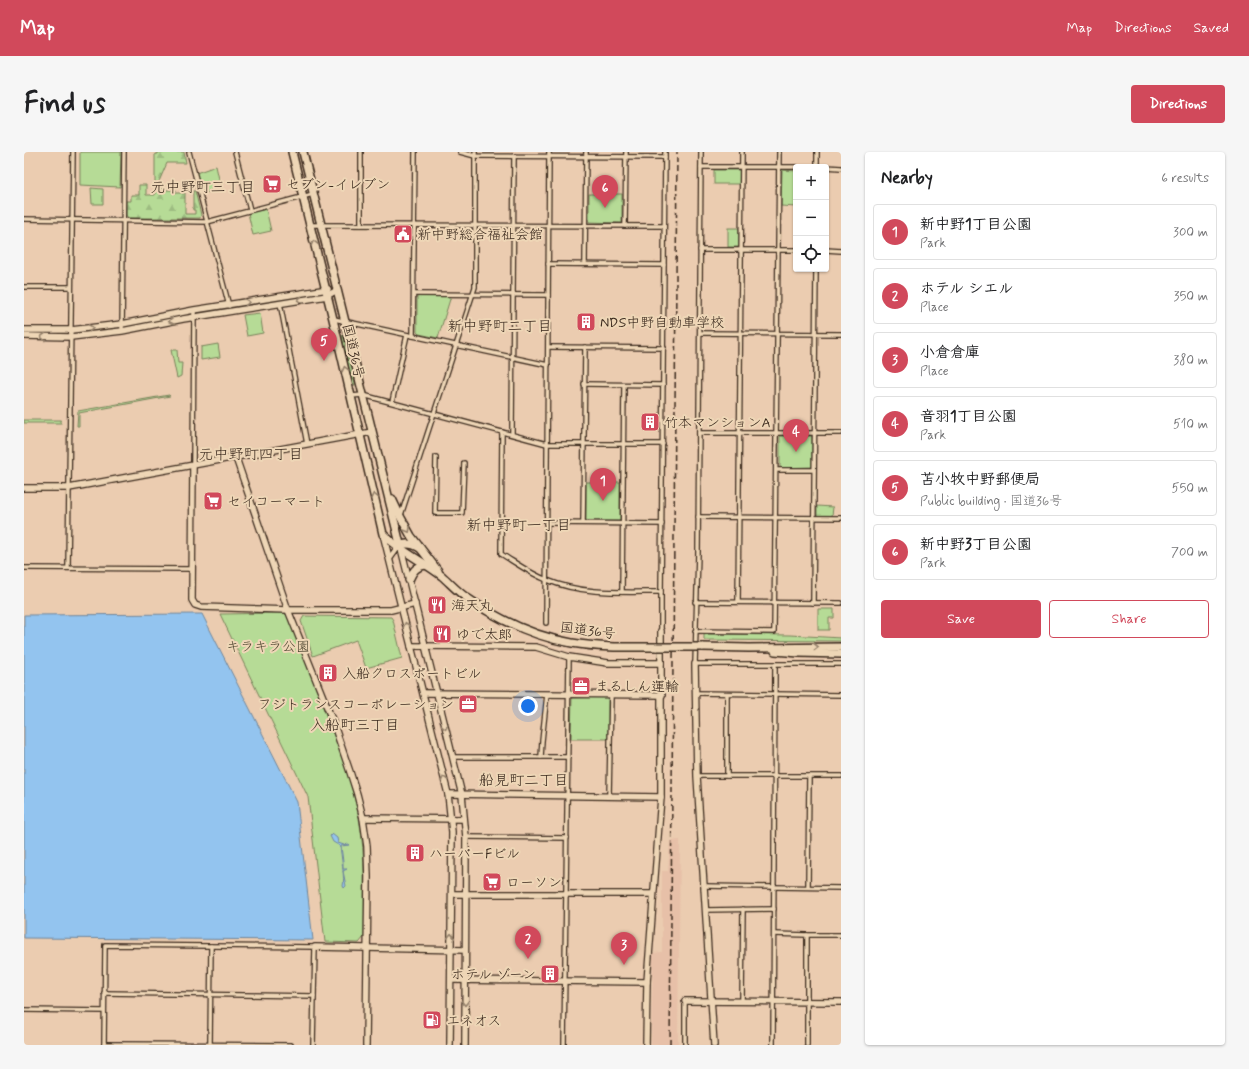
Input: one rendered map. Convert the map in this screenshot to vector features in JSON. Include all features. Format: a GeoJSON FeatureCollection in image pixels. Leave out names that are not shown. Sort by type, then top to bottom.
{"type":"FeatureCollection","features":[{"type":"Feature","properties":{"kind":"highway","name":"国道36号"},"geometry":{"type":"LineString","coordinates":[[292,152],[383,534],[391,542],[442,576],[465,597],[489,612],[520,627],[550,638],[595,646],[749,648],[841,647]]}},
{"type":"Feature","properties":{"kind":"highway","name":"国道36号"},"geometry":{"type":"LineString","coordinates":[[303,152],[400,547]]}},
{"type":"Feature","properties":{"kind":"highway","name":"国道36号"},"geometry":{"type":"LineString","coordinates":[[385,482],[401,518],[411,536],[442,576]]}},
{"type":"Feature","properties":{"kind":"highway"},"geometry":{"type":"LineString","coordinates":[[400,547],[410,544],[422,550]]}},
{"type":"Feature","properties":{"kind":"highway"},"geometry":{"type":"LineString","coordinates":[[409,580],[413,570],[420,566],[426,565]]}},
{"type":"Feature","properties":{"kind":"highway","name":"国道36号"},"geometry":{"type":"LineString","coordinates":[[749,648],[799,653],[841,654]]}},
{"type":"Feature","properties":{"kind":"street"},"geometry":{"type":"LineString","coordinates":[[68,568],[73,152]]}},
{"type":"Feature","properties":{"kind":"street"},"geometry":{"type":"LineString","coordinates":[[122,331],[124,152]]}},
{"type":"Feature","properties":{"kind":"street"},"geometry":{"type":"LineString","coordinates":[[189,152],[230,311]]}},
{"type":"Feature","properties":{"kind":"street"},"geometry":{"type":"LineString","coordinates":[[235,152],[250,210]]}},
{"type":"Feature","properties":{"kind":"street"},"geometry":{"type":"LineString","coordinates":[[361,152],[361,225]]}},
{"type":"Feature","properties":{"kind":"street"},"geometry":{"type":"LineString","coordinates":[[413,336],[415,152]]}},
{"type":"Feature","properties":{"kind":"street"},"geometry":{"type":"LineString","coordinates":[[460,152],[514,156],[549,154],[586,157],[665,157]]}},
{"type":"Feature","properties":{"kind":"street"},"geometry":{"type":"LineString","coordinates":[[585,264],[586,152]]}},
{"type":"Feature","properties":{"kind":"street"},"geometry":{"type":"LineString","coordinates":[[625,226],[626,152]]}},
{"type":"Feature","properties":{"kind":"street"},"geometry":{"type":"LineString","coordinates":[[646,1045],[647,982],[661,797],[662,695],[660,592],[663,444],[665,152]]}},
{"type":"Feature","properties":{"kind":"street"},"geometry":{"type":"LineString","coordinates":[[701,152],[698,517],[694,693],[697,776],[714,1045]]}},
{"type":"Feature","properties":{"kind":"street"},"geometry":{"type":"LineString","coordinates":[[738,602],[742,152]]}},
{"type":"Feature","properties":{"kind":"street"},"geometry":{"type":"LineString","coordinates":[[695,631],[774,632],[779,152]]}},
{"type":"Feature","properties":{"kind":"street"},"geometry":{"type":"LineString","coordinates":[[817,152],[817,164]]}},
{"type":"Feature","properties":{"kind":"street"},"geometry":{"type":"LineString","coordinates":[[401,518],[433,413],[475,287],[476,154]]}},
{"type":"Feature","properties":{"kind":"street"},"geometry":{"type":"LineString","coordinates":[[546,623],[549,154]]}},
{"type":"Feature","properties":{"kind":"street"},"geometry":{"type":"LineString","coordinates":[[512,434],[514,156]]}},
{"type":"Feature","properties":{"kind":"street"},"geometry":{"type":"LineString","coordinates":[[701,167],[793,167]]}},
{"type":"Feature","properties":{"kind":"street"},"geometry":{"type":"LineString","coordinates":[[829,167],[841,168]]}},
{"type":"Feature","properties":{"kind":"street"},"geometry":{"type":"LineString","coordinates":[[24,219],[207,222],[313,194]]}},
{"type":"Feature","properties":{"kind":"street"},"geometry":{"type":"LineString","coordinates":[[310,225],[664,226]]}},
{"type":"Feature","properties":{"kind":"street"},"geometry":{"type":"LineString","coordinates":[[700,250],[793,250]]}},
{"type":"Feature","properties":{"kind":"street"},"geometry":{"type":"LineString","coordinates":[[829,250],[841,251]]}},
{"type":"Feature","properties":{"kind":"street"},"geometry":{"type":"LineString","coordinates":[[548,264],[664,265]]}},
{"type":"Feature","properties":{"kind":"street"},"geometry":{"type":"LineString","coordinates":[[813,603],[816,272]]}},
{"type":"Feature","properties":{"kind":"street"},"geometry":{"type":"LineString","coordinates":[[24,287],[71,287]]}},
{"type":"Feature","properties":{"kind":"street"},"geometry":{"type":"LineString","coordinates":[[24,330],[71,330],[122,324],[194,310],[337,290]]}},
{"type":"Feature","properties":{"kind":"street"},"geometry":{"type":"LineString","coordinates":[[24,336],[71,337],[122,331],[194,317],[280,303],[326,292]]}},
{"type":"Feature","properties":{"kind":"street"},"geometry":{"type":"LineString","coordinates":[[414,294],[548,295]]}},
{"type":"Feature","properties":{"kind":"street"},"geometry":{"type":"LineString","coordinates":[[280,303],[307,444]]}},
{"type":"Feature","properties":{"kind":"street"},"geometry":{"type":"LineString","coordinates":[[194,310],[192,600],[195,605],[201,607],[288,610],[391,610],[415,604]]}},
{"type":"Feature","properties":{"kind":"street"},"geometry":{"type":"LineString","coordinates":[[333,319],[548,364]]}},
{"type":"Feature","properties":{"kind":"street"},"geometry":{"type":"LineString","coordinates":[[700,333],[841,334]]}},
{"type":"Feature","properties":{"kind":"street"},"geometry":{"type":"LineString","coordinates":[[392,402],[407,334]]}},
{"type":"Feature","properties":{"kind":"street"},"geometry":{"type":"LineString","coordinates":[[548,347],[664,348]]}},
{"type":"Feature","properties":{"kind":"street"},"geometry":{"type":"LineString","coordinates":[[583,523],[585,347]]}},
{"type":"Feature","properties":{"kind":"street"},"geometry":{"type":"LineString","coordinates":[[584,384],[663,385]]}},
{"type":"Feature","properties":{"kind":"street"},"geometry":{"type":"LineString","coordinates":[[622,592],[624,384]]}},
{"type":"Feature","properties":{"kind":"street"},"geometry":{"type":"LineString","coordinates":[[351,396],[363,395],[392,402],[547,444],[663,444]]}},
{"type":"Feature","properties":{"kind":"street"},"geometry":{"type":"LineString","coordinates":[[24,488],[69,488],[372,432]]}},
{"type":"Feature","properties":{"kind":"street"},"geometry":{"type":"LineString","coordinates":[[502,432],[501,554],[546,580],[562,586],[622,592],[660,592]]}},
{"type":"Feature","properties":{"kind":"street"},"geometry":{"type":"LineString","coordinates":[[699,433],[841,434]]}},
{"type":"Feature","properties":{"kind":"street"},"geometry":{"type":"LineString","coordinates":[[436,457],[435,513],[462,513],[464,463]]}},
{"type":"Feature","properties":{"kind":"street"},"geometry":{"type":"LineString","coordinates":[[236,458],[288,610],[335,729],[358,794],[363,818],[367,854],[368,948],[366,1045]]}},
{"type":"Feature","properties":{"kind":"street"},"geometry":{"type":"LineString","coordinates":[[776,470],[814,470]]}},
{"type":"Feature","properties":{"kind":"street"},"geometry":{"type":"LineString","coordinates":[[698,517],[841,518]]}},
{"type":"Feature","properties":{"kind":"street"},"geometry":{"type":"LineString","coordinates":[[546,523],[662,524]]}},
{"type":"Feature","properties":{"kind":"street"},"geometry":{"type":"LineString","coordinates":[[383,534],[448,794],[452,832],[450,1045]]}},
{"type":"Feature","properties":{"kind":"street"},"geometry":{"type":"LineString","coordinates":[[390,558],[400,547]]}},
{"type":"Feature","properties":{"kind":"street"},"geometry":{"type":"LineString","coordinates":[[400,547],[462,795],[466,837],[465,1045]]}},
{"type":"Feature","properties":{"kind":"street"},"geometry":{"type":"LineString","coordinates":[[24,568],[192,569]]}},
{"type":"Feature","properties":{"kind":"street"},"geometry":{"type":"LineString","coordinates":[[695,602],[841,603]]}},
{"type":"Feature","properties":{"kind":"street"},"geometry":{"type":"LineString","coordinates":[[411,646],[536,648],[569,657],[608,663],[661,663]]}},
{"type":"Feature","properties":{"kind":"street"},"geometry":{"type":"LineString","coordinates":[[564,1045],[569,657]]}},
{"type":"Feature","properties":{"kind":"street"},"geometry":{"type":"LineString","coordinates":[[695,664],[841,664]]}},
{"type":"Feature","properties":{"kind":"street"},"geometry":{"type":"LineString","coordinates":[[773,1045],[775,665]]}},
{"type":"Feature","properties":{"kind":"street"},"geometry":{"type":"LineString","coordinates":[[423,692],[662,695]]}},
{"type":"Feature","properties":{"kind":"street"},"geometry":{"type":"LineString","coordinates":[[694,693],[841,695]]}},
{"type":"Feature","properties":{"kind":"street"},"geometry":{"type":"LineString","coordinates":[[541,757],[548,694]]}},
{"type":"Feature","properties":{"kind":"street"},"geometry":{"type":"LineString","coordinates":[[727,694],[727,776]]}},
{"type":"Feature","properties":{"kind":"street"},"geometry":{"type":"LineString","coordinates":[[609,796],[611,695]]}},
{"type":"Feature","properties":{"kind":"street"},"geometry":{"type":"LineString","coordinates":[[453,757],[568,757]]}},
{"type":"Feature","properties":{"kind":"street"},"geometry":{"type":"LineString","coordinates":[[697,776],[841,776]]}},
{"type":"Feature","properties":{"kind":"street"},"geometry":{"type":"LineString","coordinates":[[808,887],[810,776]]}},
{"type":"Feature","properties":{"kind":"street"},"geometry":{"type":"LineString","coordinates":[[448,794],[661,797]]}},
{"type":"Feature","properties":{"kind":"street"},"geometry":{"type":"LineString","coordinates":[[363,818],[464,819]]}},
{"type":"Feature","properties":{"kind":"street"},"geometry":{"type":"LineString","coordinates":[[466,837],[567,838]]}},
{"type":"Feature","properties":{"kind":"street"},"geometry":{"type":"LineString","coordinates":[[704,886],[841,888]]}},
{"type":"Feature","properties":{"kind":"street"},"geometry":{"type":"LineString","coordinates":[[452,894],[653,894]]}},
{"type":"Feature","properties":{"kind":"street"},"geometry":{"type":"LineString","coordinates":[[742,1001],[743,909]]}},
{"type":"Feature","properties":{"kind":"street"},"geometry":{"type":"LineString","coordinates":[[705,910],[774,909]]}},
{"type":"Feature","properties":{"kind":"street"},"geometry":{"type":"LineString","coordinates":[[774,934],[841,935]]}},
{"type":"Feature","properties":{"kind":"street"},"geometry":{"type":"LineString","coordinates":[[807,1045],[808,934]]}},
{"type":"Feature","properties":{"kind":"street"},"geometry":{"type":"LineString","coordinates":[[291,1045],[104,1044],[104,945],[465,950]]}},
{"type":"Feature","properties":{"kind":"street"},"geometry":{"type":"LineString","coordinates":[[210,1044],[211,946]]}},
{"type":"Feature","properties":{"kind":"street"},"geometry":{"type":"LineString","coordinates":[[314,1045],[315,947]]}},
{"type":"Feature","properties":{"kind":"street"},"geometry":{"type":"LineString","coordinates":[[450,980],[647,982]]}},
{"type":"Feature","properties":{"kind":"street"},"geometry":{"type":"LineString","coordinates":[[104,993],[314,996]]}},
{"type":"Feature","properties":{"kind":"street"},"geometry":{"type":"LineString","coordinates":[[685,1045],[685,1001],[841,1002]]}},
{"type":"Feature","properties":{"kind":"street"},"geometry":{"type":"LineString","coordinates":[[24,1010],[104,1011]]}},
{"type":"Feature","properties":{"kind":"shaded area"},"geometry":{"type":"Polygon","coordinates":[[[680,840],[678,1045],[651,1045],[653,953],[662,952],[662,871],[668,871],[670,841],[680,840]]]}},
{"type":"Feature","properties":{"kind":"green space"},"geometry":{"type":"Polygon","coordinates":[[[80,152],[121,152],[120,187],[80,185],[80,152]]]}},
{"type":"Feature","properties":{"kind":"green space"},"geometry":{"type":"Polygon","coordinates":[[[158,152],[184,152],[186,163],[167,163],[157,186],[165,190],[176,190],[176,193],[185,193],[185,214],[195,214],[195,210],[193,210],[193,191],[195,191],[201,215],[200,218],[128,218],[126,215],[126,201],[131,201],[131,195],[139,195],[139,185],[146,185],[146,195],[155,195],[155,154],[158,154],[158,152]]]}},
{"type":"Feature","properties":{"kind":"green space"},"geometry":{"type":"Polygon","coordinates":[[[216,166],[221,188],[202,194],[196,173],[216,166]]]}},
{"type":"Feature","properties":{"kind":"green space"},"geometry":{"type":"Polygon","coordinates":[[[714,170],[740,170],[740,184],[714,184],[714,170]]]}},
{"type":"Feature","properties":{"kind":"green space"},"geometry":{"type":"Polygon","coordinates":[[[782,170],[793,171],[793,207],[781,206],[782,170]]]}},
{"type":"Feature","properties":{"kind":"green space"},"geometry":{"type":"Polygon","coordinates":[[[91,188],[103,189],[103,204],[92,204],[91,188]]]}},
{"type":"Feature","properties":{"kind":"green space"},"geometry":{"type":"Polygon","coordinates":[[[589,194],[622,194],[622,223],[589,222],[589,194]]]}},
{"type":"Feature","properties":{"kind":"green space"},"geometry":{"type":"Polygon","coordinates":[[[266,209],[271,231],[253,235],[248,213],[266,209]]]}},
{"type":"Feature","properties":{"kind":"green space"},"geometry":{"type":"Polygon","coordinates":[[[728,228],[739,228],[739,247],[728,247],[728,228]]]}},
{"type":"Feature","properties":{"kind":"green space"},"geometry":{"type":"Polygon","coordinates":[[[417,296],[451,296],[438,338],[419,334],[417,332],[417,296]]]}},
{"type":"Feature","properties":{"kind":"green space"},"geometry":{"type":"Polygon","coordinates":[[[260,313],[263,333],[247,336],[243,315],[260,313]]]}},
{"type":"Feature","properties":{"kind":"green space"},"geometry":{"type":"Polygon","coordinates":[[[343,335],[353,371],[355,385],[353,385],[342,337],[343,335]]]}},
{"type":"Feature","properties":{"kind":"green space"},"geometry":{"type":"Polygon","coordinates":[[[218,344],[220,357],[201,360],[201,347],[218,344]]]}},
{"type":"Feature","properties":{"kind":"green space"},"geometry":{"type":"Polygon","coordinates":[[[171,350],[177,350],[178,363],[182,363],[181,376],[177,378],[171,350]]]}},
{"type":"Feature","properties":{"kind":"green space"},"geometry":{"type":"Polygon","coordinates":[[[170,396],[79,413],[79,426],[77,426],[78,411],[170,396]]]}},
{"type":"Feature","properties":{"kind":"green space"},"geometry":{"type":"Polygon","coordinates":[[[24,420],[61,420],[61,423],[24,423],[24,420]]]}},
{"type":"Feature","properties":{"kind":"green space"},"geometry":{"type":"Polygon","coordinates":[[[780,436],[812,436],[812,467],[780,468],[780,436]]]}},
{"type":"Feature","properties":{"kind":"green space"},"geometry":{"type":"Polygon","coordinates":[[[586,482],[620,482],[620,521],[586,521],[586,482]]]}},
{"type":"Feature","properties":{"kind":"green space"},"geometry":{"type":"Polygon","coordinates":[[[817,506],[833,507],[832,516],[817,516],[817,506]]]}},
{"type":"Feature","properties":{"kind":"green space"},"geometry":{"type":"Polygon","coordinates":[[[818,609],[834,609],[834,618],[829,618],[829,630],[818,630],[818,609]]]}},
{"type":"Feature","properties":{"kind":"green space","name":"キラキラ公園"},"geometry":{"type":"Polygon","coordinates":[[[284,613],[289,617],[348,773],[357,807],[363,847],[364,877],[364,937],[359,943],[325,942],[308,797],[220,614],[284,613]]]}},
{"type":"Feature","properties":{"kind":"green space"},"geometry":{"type":"Polygon","coordinates":[[[304,616],[391,617],[402,658],[366,668],[356,640],[313,656],[301,621],[304,616]]]}},
{"type":"Feature","properties":{"kind":"green space"},"geometry":{"type":"Polygon","coordinates":[[[704,634],[790,635],[841,638],[841,641],[704,640],[704,634]]]}},
{"type":"Feature","properties":{"kind":"green space"},"geometry":{"type":"Polygon","coordinates":[[[608,697],[608,739],[571,739],[572,698],[608,697]]]}},
{"type":"Feature","properties":{"kind":"water"},"geometry":{"type":"Polygon","coordinates":[[[202,614],[297,802],[313,940],[24,938],[24,615],[202,614]]]}},
{"type":"Feature","properties":{"kind":"water"},"geometry":{"type":"Polygon","coordinates":[[[332,834],[337,838],[338,843],[350,845],[341,846],[343,869],[347,869],[343,871],[340,846],[333,842],[330,836],[332,834]]]}},
{"type":"Feature","properties":{"kind":"water"},"geometry":{"type":"Polygon","coordinates":[[[343,871],[346,886],[344,888],[343,886],[343,871]]]}},
{"type":"Feature","properties":{"kind":"railway"},"geometry":{"type":"LineString","coordinates":[[670,1045],[677,152]]}},
{"type":"Feature","properties":{"kind":"place","name":"セブン-イレブン"},"geometry":{"type":"Point","coordinates":[272,184]}},
{"type":"Feature","properties":{"kind":"place","name":"新中野3丁目公園"},"geometry":{"type":"Point","coordinates":[605,208]}},
{"type":"Feature","properties":{"kind":"place","name":"新中野総合福祉会館"},"geometry":{"type":"Point","coordinates":[403,234]}},
{"type":"Feature","properties":{"kind":"place","name":"NDS中野自動車学校"},"geometry":{"type":"Point","coordinates":[586,322]}},
{"type":"Feature","properties":{"kind":"place","name":"苫小牧中野郵便局"},"geometry":{"type":"Point","coordinates":[324,361]}},
{"type":"Feature","properties":{"kind":"place","name":"竹本マンションA"},"geometry":{"type":"Point","coordinates":[650,422]}},
{"type":"Feature","properties":{"kind":"place","name":"音羽1丁目公園"},"geometry":{"type":"Point","coordinates":[796,452]}},
{"type":"Feature","properties":{"kind":"place","name":"セイコーマート"},"geometry":{"type":"Point","coordinates":[213,501]}},
{"type":"Feature","properties":{"kind":"place","name":"新中野1丁目公園"},"geometry":{"type":"Point","coordinates":[603,501]}},
{"type":"Feature","properties":{"kind":"place","name":"海天丸"},"geometry":{"type":"Point","coordinates":[437,605]}},
{"type":"Feature","properties":{"kind":"place","name":"ゆで太郎"},"geometry":{"type":"Point","coordinates":[442,634]}},
{"type":"Feature","properties":{"kind":"place","name":"入船クロスポートビル"},"geometry":{"type":"Point","coordinates":[328,673]}},
{"type":"Feature","properties":{"kind":"place","name":"まるしん運輸"},"geometry":{"type":"Point","coordinates":[581,686]}},
{"type":"Feature","properties":{"kind":"place","name":"フジトランスコーポレーション"},"geometry":{"type":"Point","coordinates":[468,704]}},
{"type":"Feature","properties":{"kind":"place","name":"ハーバーFビル"},"geometry":{"type":"Point","coordinates":[415,853]}},
{"type":"Feature","properties":{"kind":"place","name":"ローソン"},"geometry":{"type":"Point","coordinates":[492,882]}},
{"type":"Feature","properties":{"kind":"place","name":"ホテル シエル"},"geometry":{"type":"Point","coordinates":[528,959]}},
{"type":"Feature","properties":{"kind":"place","name":"小倉倉庫"},"geometry":{"type":"Point","coordinates":[624,965]}},
{"type":"Feature","properties":{"kind":"place","name":"ホテル ゾーン"},"geometry":{"type":"Point","coordinates":[550,974]}},
{"type":"Feature","properties":{"kind":"place","name":"エネオス"},"geometry":{"type":"Point","coordinates":[432,1020]}},
{"type":"Feature","properties":{"kind":"district","name":"元中野町三丁目"},"geometry":{"type":"Point","coordinates":[203,187]}},
{"type":"Feature","properties":{"kind":"district","name":"新中野町二丁目"},"geometry":{"type":"Point","coordinates":[500,326]}},
{"type":"Feature","properties":{"kind":"district","name":"元中野町四丁目"},"geometry":{"type":"Point","coordinates":[251,454]}},
{"type":"Feature","properties":{"kind":"district","name":"新中野町一丁目"},"geometry":{"type":"Point","coordinates":[519,525]}},
{"type":"Feature","properties":{"kind":"district","name":"入船町三丁目"},"geometry":{"type":"Point","coordinates":[355,725]}},
{"type":"Feature","properties":{"kind":"district","name":"船見町二丁目"},"geometry":{"type":"Point","coordinates":[524,780]}}]}
